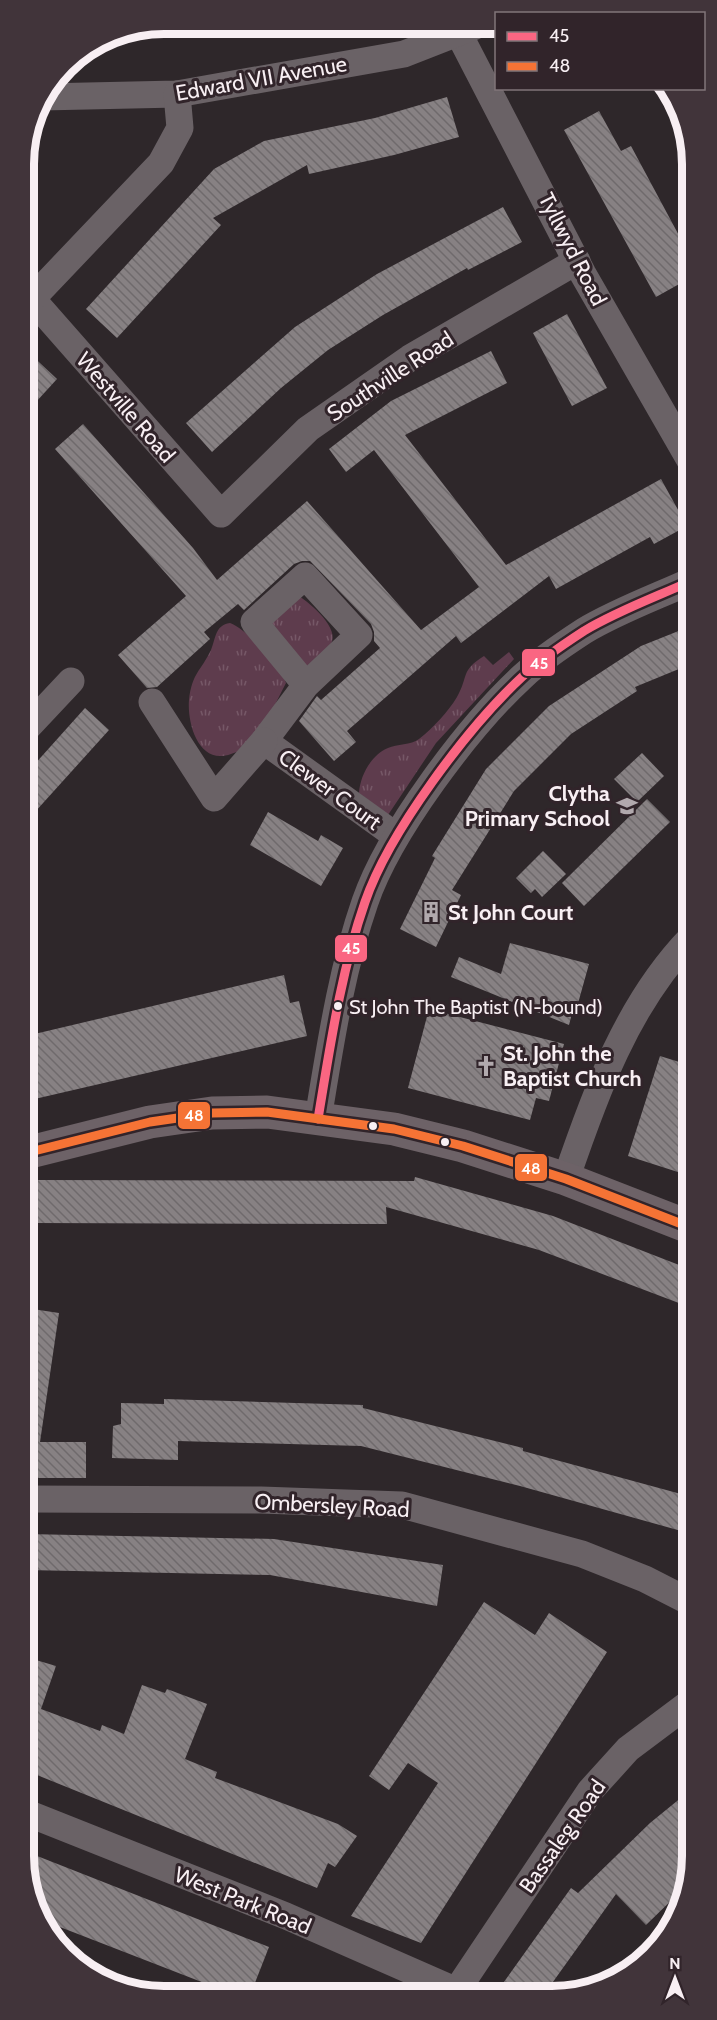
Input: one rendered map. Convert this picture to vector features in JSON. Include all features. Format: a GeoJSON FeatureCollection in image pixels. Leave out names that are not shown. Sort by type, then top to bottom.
{"type":"FeatureCollection","features":[{"type":"Feature","properties":{"kind":"main road"},"geometry":{"type":"LineString","coordinates":[[34,1151],[150,1122],[212,1113],[267,1112],[394,1129],[463,1146],[566,1179],[682,1224]]}},
{"type":"Feature","properties":{"kind":"street","name":"Edward VII Avenue"},"geometry":{"type":"LineString","coordinates":[[53,97],[177,94],[404,54],[456,34]]}},
{"type":"Feature","properties":{"kind":"street","name":"Tyllwyd Road"},"geometry":{"type":"LineString","coordinates":[[469,34],[495,89]]}},
{"type":"Feature","properties":{"kind":"street","name":"Tyllwyd Road"},"geometry":{"type":"LineString","coordinates":[[496,90],[577,261],[682,446]]}},
{"type":"Feature","properties":{"kind":"street"},"geometry":{"type":"LineString","coordinates":[[35,296],[161,164],[180,128],[177,94]]}},
{"type":"Feature","properties":{"kind":"street","name":"Southville Road"},"geometry":{"type":"LineString","coordinates":[[221,514],[318,423],[410,357],[577,261]]}},
{"type":"Feature","properties":{"kind":"street","name":"Westville Road"},"geometry":{"type":"LineString","coordinates":[[35,311],[221,514]]}},
{"type":"Feature","properties":{"kind":"street"},"geometry":{"type":"LineString","coordinates":[[318,1119],[346,973],[365,901],[396,836],[451,759],[523,676],[585,631],[682,585]]}},
{"type":"Feature","properties":{"kind":"street"},"geometry":{"type":"LineString","coordinates":[[35,720],[71,681]]}},
{"type":"Feature","properties":{"kind":"street","name":"Clewer Court"},"geometry":{"type":"LineString","coordinates":[[152,702],[214,798],[264,741],[306,685]]}},
{"type":"Feature","properties":{"kind":"street","name":"Clewer Court"},"geometry":{"type":"LineString","coordinates":[[264,741],[396,836]]}},
{"type":"Feature","properties":{"kind":"street"},"geometry":{"type":"LineString","coordinates":[[566,1179],[611,1056],[665,965],[682,947]]}},
{"type":"Feature","properties":{"kind":"street","name":"Ombersley Road"},"geometry":{"type":"LineString","coordinates":[[34,1499],[261,1500],[402,1505],[582,1554],[645,1579],[682,1598]]}},
{"type":"Feature","properties":{"kind":"street","name":"Bassaleg Road"},"geometry":{"type":"LineString","coordinates":[[460,1986],[590,1791],[628,1749],[682,1709]]}},
{"type":"Feature","properties":{"kind":"street","name":"West Park Road"},"geometry":{"type":"LineString","coordinates":[[34,1816],[286,1916],[443,1986]]}},
{"type":"Feature","properties":{"kind":"green space"},"geometry":{"type":"Polygon","coordinates":[[[299,596],[323,617],[333,638],[326,650],[306,667],[268,621],[299,596]]]}},
{"type":"Feature","properties":{"kind":"green space"},"geometry":{"type":"Polygon","coordinates":[[[230,623],[246,633],[263,649],[283,675],[286,683],[254,740],[242,750],[220,756],[203,749],[197,740],[190,720],[189,700],[195,678],[211,650],[219,629],[230,623]]]}},
{"type":"Feature","properties":{"kind":"green space"},"geometry":{"type":"Polygon","coordinates":[[[509,652],[514,659],[436,743],[388,815],[359,793],[364,773],[376,756],[388,748],[416,741],[440,720],[457,697],[468,670],[476,661],[484,656],[493,665],[509,652]]]}},
{"type":"Feature","properties":{"kind":"building"},"geometry":{"type":"Polygon","coordinates":[[[447,97],[459,137],[394,155],[309,174],[307,165],[213,218],[221,225],[117,338],[86,309],[214,169],[264,141],[375,118],[447,97]]]}},
{"type":"Feature","properties":{"kind":"building"},"geometry":{"type":"Polygon","coordinates":[[[599,111],[621,151],[631,146],[682,241],[682,282],[656,297],[564,130],[599,111]]]}},
{"type":"Feature","properties":{"kind":"building"},"geometry":{"type":"Polygon","coordinates":[[[503,207],[522,242],[468,270],[467,268],[383,315],[328,350],[281,388],[212,452],[186,423],[295,327],[377,274],[503,207]]]}},
{"type":"Feature","properties":{"kind":"building"},"geometry":{"type":"Polygon","coordinates":[[[567,314],[607,388],[572,406],[533,333],[567,314]]]}},
{"type":"Feature","properties":{"kind":"building"},"geometry":{"type":"Polygon","coordinates":[[[491,351],[507,383],[405,435],[506,565],[661,479],[682,517],[682,529],[654,544],[650,537],[556,589],[549,576],[461,643],[456,636],[347,731],[356,742],[334,761],[299,721],[317,696],[321,700],[380,648],[374,641],[371,624],[310,561],[294,564],[244,610],[238,604],[204,632],[210,639],[157,687],[147,688],[118,655],[186,596],[55,449],[83,424],[193,548],[217,580],[307,501],[421,630],[479,587],[374,450],[346,472],[329,449],[391,401],[491,351]]]}},
{"type":"Feature","properties":{"kind":"building"},"geometry":{"type":"Polygon","coordinates":[[[35,358],[57,379],[35,403],[35,358]]]}},
{"type":"Feature","properties":{"kind":"building"},"geometry":{"type":"Polygon","coordinates":[[[682,630],[682,668],[635,687],[637,691],[571,734],[514,791],[452,890],[461,895],[436,947],[400,929],[435,858],[432,856],[486,769],[549,706],[641,646],[682,630]]]}},
{"type":"Feature","properties":{"kind":"building"},"geometry":{"type":"Polygon","coordinates":[[[85,708],[109,730],[35,812],[35,764],[85,708]]]}},
{"type":"Feature","properties":{"kind":"building"},"geometry":{"type":"Polygon","coordinates":[[[642,753],[664,776],[637,802],[614,779],[642,753]]]}},
{"type":"Feature","properties":{"kind":"building"},"geometry":{"type":"Polygon","coordinates":[[[647,799],[670,822],[584,906],[562,883],[647,799]]]}},
{"type":"Feature","properties":{"kind":"building"},"geometry":{"type":"Polygon","coordinates":[[[268,812],[318,841],[321,835],[343,848],[321,886],[250,845],[268,812]]]}},
{"type":"Feature","properties":{"kind":"building"},"geometry":{"type":"Polygon","coordinates":[[[543,851],[566,874],[542,897],[535,889],[531,893],[516,878],[543,851]]]}},
{"type":"Feature","properties":{"kind":"building"},"geometry":{"type":"Polygon","coordinates":[[[510,943],[589,964],[577,1007],[574,1006],[569,1025],[451,977],[459,957],[501,974],[510,943]]]}},
{"type":"Feature","properties":{"kind":"building"},"geometry":{"type":"Polygon","coordinates":[[[284,975],[290,1003],[299,1001],[307,1036],[34,1099],[34,1034],[284,975]]]}},
{"type":"Feature","properties":{"kind":"building","name":"St. John the Baptist Church"},"geometry":{"type":"Polygon","coordinates":[[[429,1009],[564,1044],[549,1101],[536,1098],[530,1120],[408,1088],[429,1009]]]}},
{"type":"Feature","properties":{"kind":"building"},"geometry":{"type":"Polygon","coordinates":[[[660,1056],[682,1063],[682,1173],[628,1156],[660,1056]]]}},
{"type":"Feature","properties":{"kind":"building"},"geometry":{"type":"Polygon","coordinates":[[[415,1177],[553,1216],[682,1266],[682,1304],[539,1250],[386,1207],[387,1224],[34,1223],[34,1180],[414,1181],[415,1177]]]}},
{"type":"Feature","properties":{"kind":"building"},"geometry":{"type":"Polygon","coordinates":[[[34,1309],[59,1313],[40,1442],[86,1442],[86,1478],[34,1478],[34,1309]]]}},
{"type":"Feature","properties":{"kind":"building"},"geometry":{"type":"Polygon","coordinates":[[[164,1399],[363,1405],[363,1408],[523,1448],[523,1451],[682,1494],[682,1531],[520,1486],[361,1446],[178,1441],[178,1460],[112,1458],[113,1426],[121,1424],[121,1403],[164,1404],[164,1399]]]}},
{"type":"Feature","properties":{"kind":"building"},"geometry":{"type":"Polygon","coordinates":[[[34,1534],[274,1539],[443,1565],[437,1606],[270,1575],[34,1570],[34,1534]]]}},
{"type":"Feature","properties":{"kind":"building"},"geometry":{"type":"Polygon","coordinates":[[[484,1602],[535,1635],[549,1613],[607,1652],[421,1943],[351,1916],[438,1783],[408,1763],[389,1790],[369,1776],[484,1602]]]}},
{"type":"Feature","properties":{"kind":"building"},"geometry":{"type":"Polygon","coordinates":[[[34,1659],[56,1666],[41,1709],[100,1731],[102,1725],[124,1734],[142,1685],[165,1693],[167,1689],[207,1704],[185,1759],[217,1772],[215,1778],[338,1824],[357,1836],[335,1867],[328,1863],[317,1888],[34,1774],[34,1659]]]}},
{"type":"Feature","properties":{"kind":"building"},"geometry":{"type":"Polygon","coordinates":[[[682,1797],[682,1864],[677,1895],[646,1925],[616,1894],[550,1986],[501,1986],[571,1888],[578,1893],[650,1823],[682,1797]]]}},
{"type":"Feature","properties":{"kind":"building"},"geometry":{"type":"Polygon","coordinates":[[[34,1855],[269,1947],[254,1986],[212,1986],[55,1925],[39,1889],[34,1855]]]}},
{"type":"Feature","properties":{"kind":"transit line","name":"45"},"geometry":{"type":"LineString","coordinates":[[318,1119],[343,982],[365,902],[376,874],[392,844],[432,782],[478,723],[522,677],[544,658],[597,624],[682,585]]}},
{"type":"Feature","properties":{"kind":"transit line","name":"48"},"geometry":{"type":"LineString","coordinates":[[34,1151],[150,1122],[212,1113],[267,1112],[394,1129],[463,1146],[566,1179],[682,1224]]}},
{"type":"Feature","properties":{"kind":"place","name":"Clytha Primary School"},"geometry":{"type":"Point","coordinates":[627,806]}},
{"type":"Feature","properties":{"kind":"place","name":"St John Court"},"geometry":{"type":"Point","coordinates":[431,912]}},
{"type":"Feature","properties":{"kind":"place","name":"St John The Baptist (N-bound)"},"geometry":{"type":"Point","coordinates":[338,1006]}},
{"type":"Feature","properties":{"kind":"place","name":"St. John the Baptist Church"},"geometry":{"type":"Point","coordinates":[486,1066]}}]}
